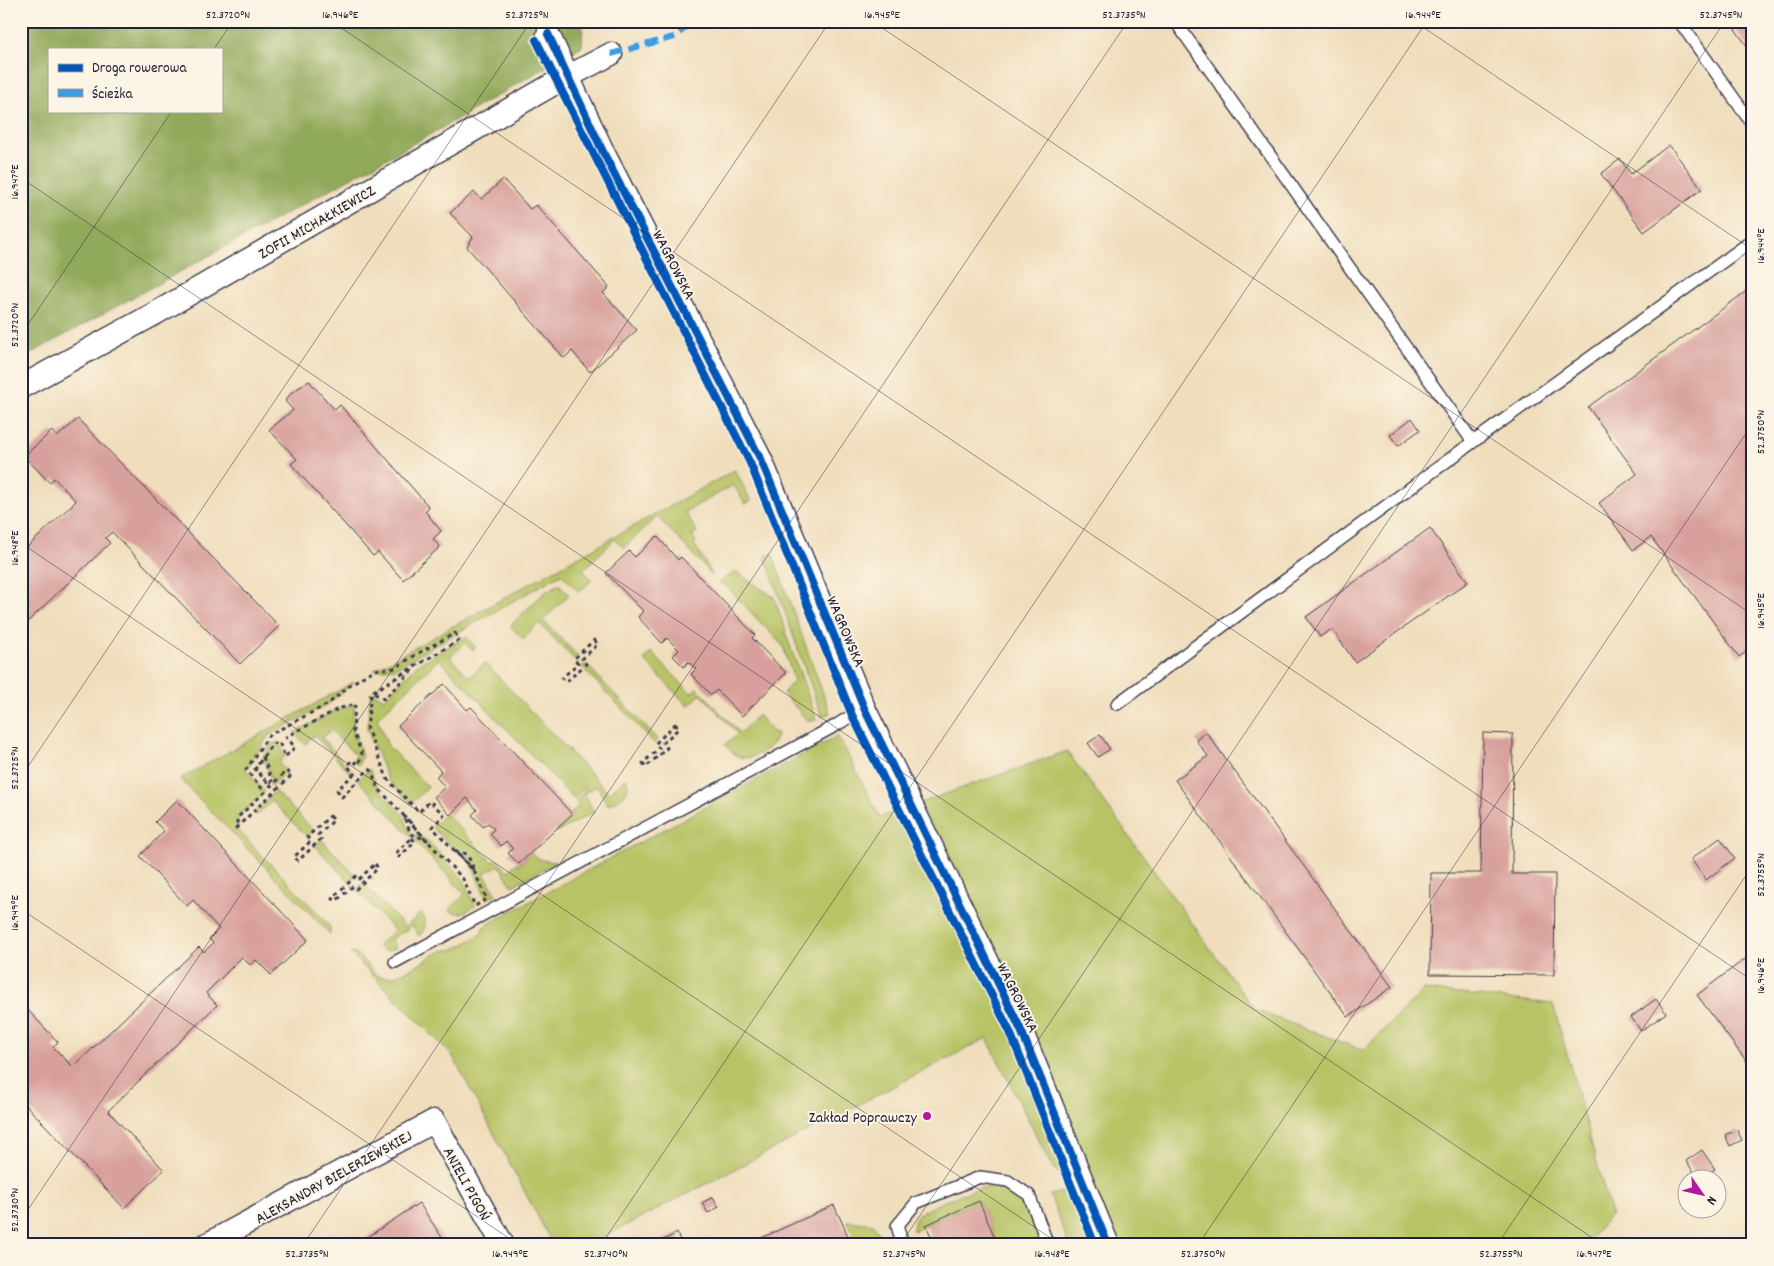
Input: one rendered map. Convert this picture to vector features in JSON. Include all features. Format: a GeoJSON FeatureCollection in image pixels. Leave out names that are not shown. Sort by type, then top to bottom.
{"type":"FeatureCollection","features":[{"type":"Feature","properties":{"kind":"street","name":"WAGROWSKA"},"geometry":{"type":"LineString","coordinates":[[548,34],[604,154],[760,460],[864,708],[1021,1030],[1108,1245]]}},
{"type":"Feature","properties":{"kind":"street","name":"ZOFII MICHAŁKIEWICZ"},"geometry":{"type":"LineString","coordinates":[[21,387],[156,313],[610,54]]}},
{"type":"Feature","properties":{"kind":"street","name":"ALEKSANDRY BIELERZEWSKIEJ"},"geometry":{"type":"LineString","coordinates":[[206,1245],[434,1121]]}},
{"type":"Feature","properties":{"kind":"street","name":"ANIELI PIGOŃ"},"geometry":{"type":"LineString","coordinates":[[434,1121],[503,1245]]}},
{"type":"Feature","properties":{"kind":"lane"},"geometry":{"type":"LineString","coordinates":[[1175,21],[1473,442]]}},
{"type":"Feature","properties":{"kind":"lane"},"geometry":{"type":"LineString","coordinates":[[1678,21],[1753,125]]}},
{"type":"Feature","properties":{"kind":"lane"},"geometry":{"type":"LineString","coordinates":[[1118,704],[1473,442],[1753,240]]}},
{"type":"Feature","properties":{"kind":"lane"},"geometry":{"type":"LineString","coordinates":[[395,962],[864,708]]}},
{"type":"Feature","properties":{"kind":"lane"},"geometry":{"type":"LineString","coordinates":[[903,1245],[897,1226],[916,1203],[980,1177],[1008,1181],[1029,1196],[1048,1245]]}},
{"type":"Feature","properties":{"kind":"path"},"geometry":{"type":"LineString","coordinates":[[456,634],[459,640],[372,692],[366,729],[388,780],[419,812],[430,801],[444,815],[432,827],[474,871],[487,899],[476,906],[463,879],[378,788],[369,769],[342,797],[336,790],[354,774],[347,766],[353,760],[358,766],[362,754],[353,731],[355,704],[338,709],[286,737],[295,747],[285,757],[279,742],[272,744],[255,769],[269,784],[271,786],[286,771],[292,776],[236,828],[238,817],[265,792],[246,770],[269,735],[328,704],[354,682],[374,670],[395,668],[417,654],[456,634]]}},
{"type":"Feature","properties":{"kind":"path"},"geometry":{"type":"LineString","coordinates":[[594,640],[598,644],[582,660],[586,664],[566,682],[562,678],[578,663],[574,659],[594,640]]}},
{"type":"Feature","properties":{"kind":"path"},"geometry":{"type":"LineString","coordinates":[[372,692],[384,699],[418,664]]}},
{"type":"Feature","properties":{"kind":"path"},"geometry":{"type":"LineString","coordinates":[[675,724],[679,728],[663,743],[667,748],[646,767],[642,763],[659,748],[655,744],[675,724]]}},
{"type":"Feature","properties":{"kind":"path"},"geometry":{"type":"LineString","coordinates":[[263,757],[272,781],[269,784]]}},
{"type":"Feature","properties":{"kind":"path"},"geometry":{"type":"LineString","coordinates":[[403,814],[409,821],[427,840],[411,834],[403,814]]}},
{"type":"Feature","properties":{"kind":"path"},"geometry":{"type":"LineString","coordinates":[[330,816],[334,820],[318,835],[321,839],[298,861],[294,856],[311,841],[307,837],[330,816]]}},
{"type":"Feature","properties":{"kind":"path"},"geometry":{"type":"LineString","coordinates":[[412,838],[415,842],[400,857],[396,853],[412,838]]}},
{"type":"Feature","properties":{"kind":"path"},"geometry":{"type":"LineString","coordinates":[[455,851],[467,854],[475,871],[462,857],[455,851]]}},
{"type":"Feature","properties":{"kind":"path"},"geometry":{"type":"LineString","coordinates":[[375,864],[378,868],[356,889],[353,886],[336,901],[332,898],[356,876],[359,878],[375,864]]}},
{"type":"Feature","properties":{"kind":"green space"},"geometry":{"type":"Polygon","coordinates":[[[21,21],[583,21],[582,46],[440,129],[21,359],[21,21]]]}},
{"type":"Feature","properties":{"kind":"green space"},"geometry":{"type":"Polygon","coordinates":[[[735,470],[751,501],[745,504],[734,485],[685,512],[697,532],[692,535],[696,542],[694,544],[713,576],[657,516],[624,548],[615,539],[583,570],[592,580],[579,592],[561,574],[395,668],[374,670],[735,470]]]}},
{"type":"Feature","properties":{"kind":"green space"},"geometry":{"type":"Polygon","coordinates":[[[772,553],[830,713],[822,717],[765,556],[772,553]]]}},
{"type":"Feature","properties":{"kind":"green space"},"geometry":{"type":"Polygon","coordinates":[[[736,572],[774,597],[817,720],[811,721],[806,719],[783,693],[794,681],[783,646],[726,586],[719,582],[736,572]]]}},
{"type":"Feature","properties":{"kind":"green space"},"geometry":{"type":"Polygon","coordinates":[[[559,584],[569,595],[543,620],[578,656],[574,659],[539,623],[523,639],[510,626],[545,592],[559,584]]]}},
{"type":"Feature","properties":{"kind":"green space"},"geometry":{"type":"Polygon","coordinates":[[[466,637],[476,647],[472,650],[465,643],[450,657],[469,677],[485,663],[609,793],[626,778],[628,788],[624,795],[608,805],[597,786],[584,793],[594,812],[556,831],[573,814],[572,812],[579,805],[575,800],[586,789],[584,788],[573,798],[439,659],[377,718],[388,746],[428,787],[411,804],[388,780],[367,729],[371,693],[384,699],[418,664],[466,637]]]}},
{"type":"Feature","properties":{"kind":"green space"},"geometry":{"type":"Polygon","coordinates":[[[651,652],[691,693],[697,688],[740,733],[758,715],[774,733],[776,732],[775,741],[754,756],[742,758],[736,755],[725,745],[738,734],[701,694],[688,706],[644,660],[651,652]]]}},
{"type":"Feature","properties":{"kind":"green space"},"geometry":{"type":"Polygon","coordinates":[[[586,664],[658,740],[655,744],[582,667],[586,664]]]}},
{"type":"Feature","properties":{"kind":"green space"},"geometry":{"type":"Polygon","coordinates":[[[354,682],[328,704],[269,735],[246,770],[265,792],[238,817],[236,828],[328,924],[330,934],[180,779],[354,682]]]}},
{"type":"Feature","properties":{"kind":"green space"},"geometry":{"type":"Polygon","coordinates":[[[355,704],[353,729],[361,753],[358,765],[353,760],[356,756],[331,730],[322,738],[354,774],[352,775],[314,735],[305,744],[294,733],[338,709],[355,704]]]}},
{"type":"Feature","properties":{"kind":"green space"},"geometry":{"type":"Polygon","coordinates":[[[838,736],[880,817],[1067,751],[1255,1010],[1363,1050],[1424,990],[1553,1004],[1611,1214],[1585,1245],[1069,1245],[1050,1195],[1074,1189],[1051,1165],[987,1038],[602,1238],[584,1245],[553,1245],[452,1055],[350,953],[362,959],[379,976],[393,976],[410,969],[441,951],[452,950],[461,946],[481,934],[486,925],[838,736]]]}},
{"type":"Feature","properties":{"kind":"green space"},"geometry":{"type":"Polygon","coordinates":[[[279,742],[285,757],[279,763],[286,771],[271,786],[269,784],[272,781],[263,757],[272,744],[279,742]]]}},
{"type":"Feature","properties":{"kind":"green space"},"geometry":{"type":"Polygon","coordinates":[[[369,769],[378,788],[403,815],[411,834],[427,840],[463,879],[475,906],[459,913],[449,910],[465,894],[358,780],[369,769]]]}},
{"type":"Feature","properties":{"kind":"green space"},"geometry":{"type":"Polygon","coordinates":[[[275,791],[314,831],[307,837],[272,801],[256,816],[253,813],[275,791]]]}},
{"type":"Feature","properties":{"kind":"green space"},"geometry":{"type":"Polygon","coordinates":[[[444,815],[447,815],[492,862],[496,859],[508,871],[517,863],[519,865],[532,853],[540,859],[556,862],[512,886],[499,865],[484,873],[496,894],[487,899],[467,854],[455,851],[432,827],[444,815]]]}},
{"type":"Feature","properties":{"kind":"green space"},"geometry":{"type":"Polygon","coordinates":[[[321,839],[356,876],[349,882],[315,845],[321,839]]]}},
{"type":"Feature","properties":{"kind":"green space"},"geometry":{"type":"Polygon","coordinates":[[[363,883],[405,927],[421,913],[425,919],[425,925],[419,936],[413,926],[391,939],[396,948],[386,951],[378,946],[394,930],[356,889],[363,883]]]}},
{"type":"Feature","properties":{"kind":"green space"},"geometry":{"type":"Polygon","coordinates":[[[987,1187],[1010,1193],[1025,1205],[1042,1245],[998,1245],[979,1201],[913,1231],[915,1219],[922,1212],[951,1198],[987,1187]]]}},
{"type":"Feature","properties":{"kind":"green space"},"geometry":{"type":"Polygon","coordinates":[[[847,1221],[874,1224],[882,1245],[857,1245],[847,1221]]]}},
{"type":"Feature","properties":{"kind":"building"},"geometry":{"type":"Polygon","coordinates":[[[1255,21],[1274,21],[1261,30],[1255,21]]]}},
{"type":"Feature","properties":{"kind":"building"},"geometry":{"type":"Polygon","coordinates":[[[1729,21],[1753,21],[1753,54],[1729,21]]]}},
{"type":"Feature","properties":{"kind":"building"},"geometry":{"type":"Polygon","coordinates":[[[1669,145],[1702,189],[1644,232],[1601,174],[1620,159],[1631,174],[1669,145]]]}},
{"type":"Feature","properties":{"kind":"building"},"geometry":{"type":"Polygon","coordinates":[[[503,179],[530,209],[536,205],[595,271],[609,287],[603,293],[637,330],[590,372],[572,351],[564,358],[467,247],[473,237],[450,213],[474,192],[482,199],[503,179]]]}},
{"type":"Feature","properties":{"kind":"building"},"geometry":{"type":"Polygon","coordinates":[[[1748,290],[1753,296],[1753,647],[1739,657],[1651,537],[1633,550],[1599,503],[1637,474],[1588,407],[1748,290]]]}},
{"type":"Feature","properties":{"kind":"building"},"geometry":{"type":"Polygon","coordinates":[[[309,381],[335,410],[340,405],[429,507],[425,511],[441,531],[433,539],[440,547],[403,580],[378,552],[373,556],[291,464],[297,459],[269,430],[293,410],[285,401],[291,393],[309,381]]]}},
{"type":"Feature","properties":{"kind":"building"},"geometry":{"type":"Polygon","coordinates":[[[1412,418],[1420,430],[1398,446],[1390,435],[1412,418]]]}},
{"type":"Feature","properties":{"kind":"building"},"geometry":{"type":"Polygon","coordinates":[[[78,419],[279,626],[240,664],[112,532],[105,538],[110,543],[21,628],[21,553],[76,501],[54,478],[50,483],[24,456],[52,431],[57,437],[78,419]]]}},
{"type":"Feature","properties":{"kind":"building"},"geometry":{"type":"Polygon","coordinates":[[[1430,528],[1468,582],[1355,662],[1332,629],[1320,637],[1306,617],[1430,528]]]}},
{"type":"Feature","properties":{"kind":"building"},"geometry":{"type":"Polygon","coordinates":[[[657,536],[678,560],[681,557],[755,635],[752,638],[786,673],[742,716],[717,690],[711,695],[691,674],[696,669],[688,662],[684,667],[673,656],[679,650],[667,638],[662,643],[638,617],[643,611],[606,573],[629,551],[635,557],[657,536]]]}},
{"type":"Feature","properties":{"kind":"building"},"geometry":{"type":"Polygon","coordinates":[[[444,684],[467,710],[471,707],[572,814],[519,864],[508,853],[513,849],[506,841],[501,846],[490,834],[494,829],[488,823],[483,827],[472,815],[477,810],[467,798],[450,815],[434,797],[445,787],[436,777],[441,771],[398,726],[444,684]]]}},
{"type":"Feature","properties":{"kind":"building"},"geometry":{"type":"Polygon","coordinates":[[[1206,732],[1392,987],[1348,1017],[1175,780],[1208,756],[1196,740],[1206,732]]]}},
{"type":"Feature","properties":{"kind":"building"},"geometry":{"type":"Polygon","coordinates":[[[1483,733],[1513,734],[1512,874],[1555,874],[1554,975],[1430,974],[1431,873],[1481,873],[1483,733]]]}},
{"type":"Feature","properties":{"kind":"building"},"geometry":{"type":"Polygon","coordinates":[[[1100,735],[1110,749],[1098,757],[1088,743],[1100,735]]]}},
{"type":"Feature","properties":{"kind":"building"},"geometry":{"type":"Polygon","coordinates":[[[177,800],[308,940],[271,975],[256,960],[250,965],[242,957],[206,993],[217,1005],[108,1111],[164,1170],[124,1208],[21,1100],[21,1003],[58,1042],[53,1047],[73,1067],[199,947],[204,952],[213,943],[209,939],[219,929],[193,900],[187,906],[140,856],[164,831],[155,822],[177,800]]]}},
{"type":"Feature","properties":{"kind":"building"},"geometry":{"type":"Polygon","coordinates":[[[1720,838],[1735,858],[1706,880],[1691,859],[1720,838]]]}},
{"type":"Feature","properties":{"kind":"building"},"geometry":{"type":"Polygon","coordinates":[[[1753,953],[1753,1070],[1697,995],[1753,953]]]}},
{"type":"Feature","properties":{"kind":"building"},"geometry":{"type":"Polygon","coordinates":[[[1656,999],[1666,1013],[1641,1031],[1631,1017],[1656,999]]]}},
{"type":"Feature","properties":{"kind":"building"},"geometry":{"type":"Polygon","coordinates":[[[1737,1130],[1742,1140],[1730,1146],[1725,1135],[1737,1130]]]}},
{"type":"Feature","properties":{"kind":"building"},"geometry":{"type":"Polygon","coordinates":[[[1702,1150],[1714,1168],[1691,1168],[1686,1161],[1702,1150]]]}},
{"type":"Feature","properties":{"kind":"building"},"geometry":{"type":"Polygon","coordinates":[[[713,1197],[719,1207],[708,1213],[702,1203],[713,1197]]]}},
{"type":"Feature","properties":{"kind":"building"},"geometry":{"type":"Polygon","coordinates":[[[979,1201],[998,1245],[935,1245],[926,1225],[979,1201]]]}},
{"type":"Feature","properties":{"kind":"building"},"geometry":{"type":"Polygon","coordinates":[[[419,1203],[447,1245],[362,1245],[360,1242],[419,1203]]]}},
{"type":"Feature","properties":{"kind":"building"},"geometry":{"type":"Polygon","coordinates":[[[834,1205],[849,1238],[833,1245],[746,1245],[834,1205]]]}},
{"type":"Feature","properties":{"kind":"building"},"geometry":{"type":"Polygon","coordinates":[[[677,1233],[682,1245],[654,1245],[677,1233]]]}},
{"type":"Feature","properties":{"kind":"marked path"},"geometry":{"type":"LineString","coordinates":[[611,54],[674,37],[694,21]]}},
{"type":"Feature","properties":{"kind":"cycle path"},"geometry":{"type":"LineString","coordinates":[[548,34],[604,154],[761,460],[864,708],[1021,1030],[1108,1245]]}},
{"type":"Feature","properties":{"kind":"cycle path"},"geometry":{"type":"LineString","coordinates":[[536,40],[750,463],[852,715],[1010,1032],[1095,1245]]}},
{"type":"Feature","properties":{"kind":"place","name":"Zakład Poprawczy"},"geometry":{"type":"Point","coordinates":[927,1116]}}]}
